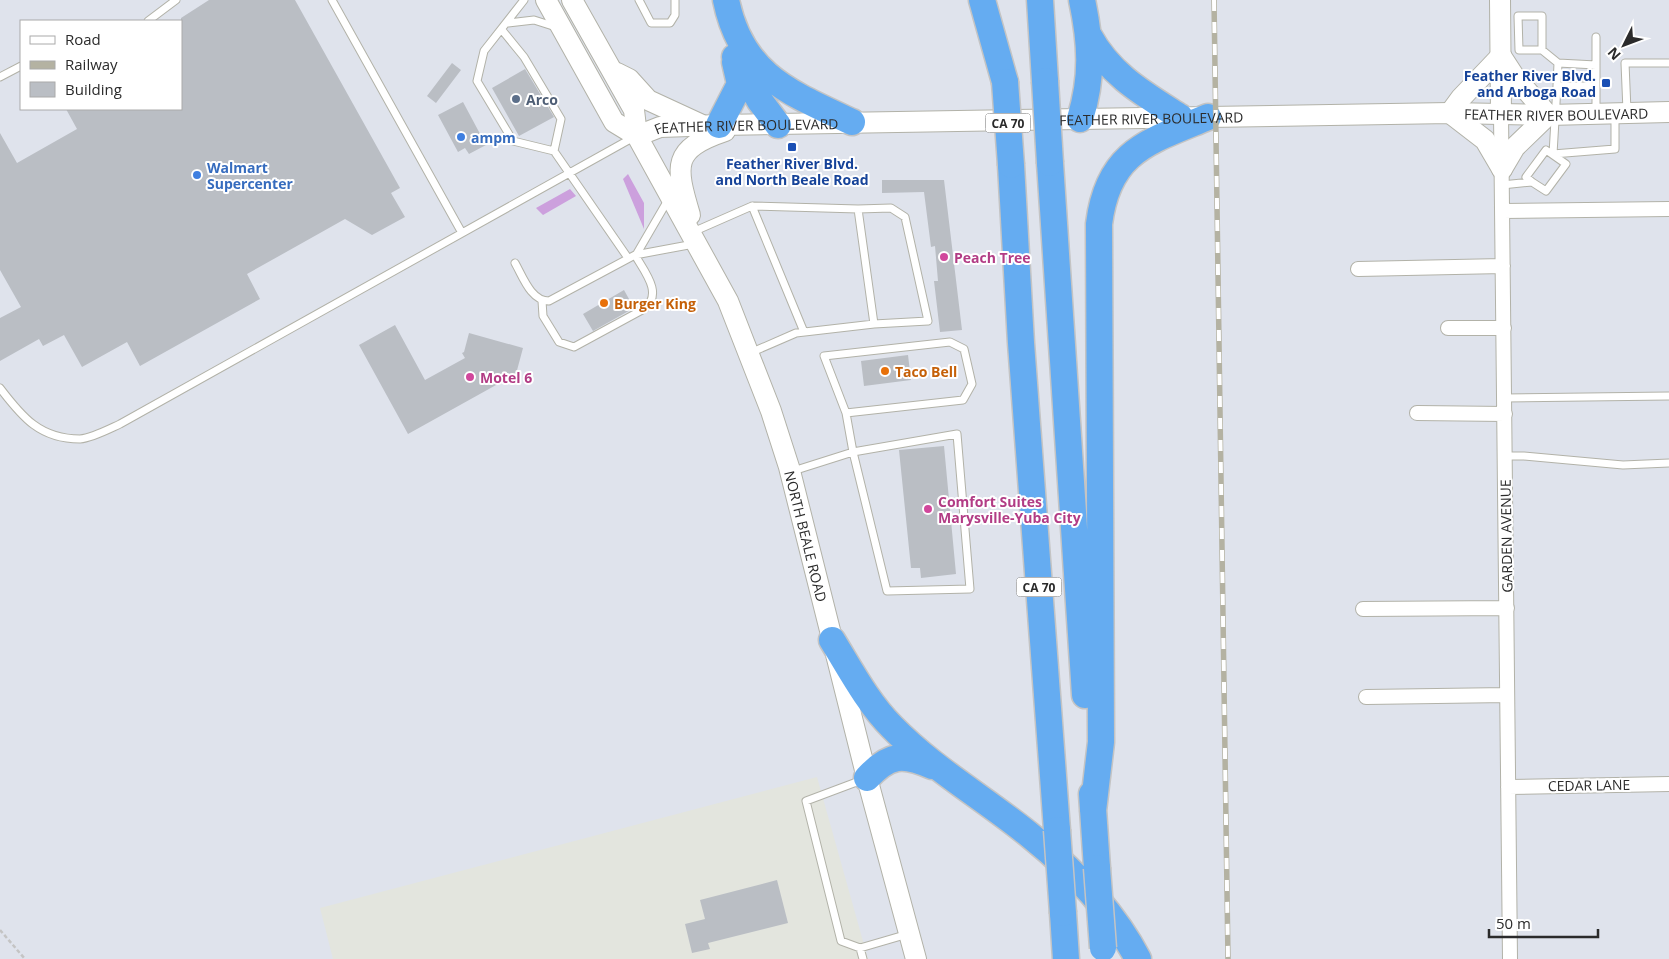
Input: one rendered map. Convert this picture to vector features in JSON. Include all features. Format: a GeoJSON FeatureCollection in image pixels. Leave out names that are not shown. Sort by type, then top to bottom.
{"type":"FeatureCollection","features":[{"type":"Feature","properties":{"kind":"highway"},"geometry":{"type":"LineString","coordinates":[[714,0],[720,25],[733,54],[760,101],[778,124]]}},
{"type":"Feature","properties":{"kind":"highway"},"geometry":{"type":"LineString","coordinates":[[726,0],[737,36],[751,60],[770,79],[799,97],[852,122]]}},
{"type":"Feature","properties":{"kind":"highway"},"geometry":{"type":"LineString","coordinates":[[982,0],[1005,82]]}},
{"type":"Feature","properties":{"kind":"highway","name":"CA 70"},"geometry":{"type":"LineString","coordinates":[[998,0],[1011,165],[1020,343],[1066,959]]}},
{"type":"Feature","properties":{"kind":"highway","name":"CA 70"},"geometry":{"type":"LineString","coordinates":[[1040,0],[1103,953]]}},
{"type":"Feature","properties":{"kind":"highway"},"geometry":{"type":"LineString","coordinates":[[1080,119],[1088,94],[1089,36],[1082,0]]}},
{"type":"Feature","properties":{"kind":"highway"},"geometry":{"type":"LineString","coordinates":[[1089,36],[1099,54],[1115,73],[1131,86],[1180,117]]}},
{"type":"Feature","properties":{"kind":"highway"},"geometry":{"type":"LineString","coordinates":[[721,125],[740,84],[733,54]]}},
{"type":"Feature","properties":{"kind":"highway"},"geometry":{"type":"LineString","coordinates":[[1093,811],[1101,742],[1099,224],[1102,199],[1109,180],[1124,160],[1140,147],[1208,117]]}},
{"type":"Feature","properties":{"kind":"highway"},"geometry":{"type":"LineString","coordinates":[[832,640],[876,709],[892,728],[935,767],[1031,836],[1078,878],[1116,921],[1138,959]]}},
{"type":"Feature","properties":{"kind":"highway"},"geometry":{"type":"LineString","coordinates":[[867,778],[877,767],[898,757],[918,760],[935,767]]}},
{"type":"Feature","properties":{"kind":"main road","name":"NORTH BEALE ROAD"},"geometry":{"type":"LineString","coordinates":[[546,0],[614,122],[637,136]]}},
{"type":"Feature","properties":{"kind":"main road","name":"NORTH BEALE ROAD"},"geometry":{"type":"LineString","coordinates":[[572,0],[634,110],[637,136],[696,237],[728,301],[750,353],[790,472],[867,778],[916,959]]}},
{"type":"Feature","properties":{"kind":"main road"},"geometry":{"type":"LineString","coordinates":[[1501,114],[1507,53],[1507,10]]}},
{"type":"Feature","properties":{"kind":"main road"},"geometry":{"type":"LineString","coordinates":[[1502,177],[1485,140],[1450,113],[1460,98],[1507,53]]}},
{"type":"Feature","properties":{"kind":"main road"},"geometry":{"type":"LineString","coordinates":[[1502,177],[1515,148],[1552,115],[1514,76],[1507,53]]}},
{"type":"Feature","properties":{"kind":"main road"},"geometry":{"type":"LineString","coordinates":[[611,69],[629,79],[648,100],[721,125]]}},
{"type":"Feature","properties":{"kind":"main road","name":"FEATHER RIVER BOULEVARD"},"geometry":{"type":"LineString","coordinates":[[637,136],[660,127],[721,125],[1450,113],[1552,115],[1669,112]]}},
{"type":"Feature","properties":{"kind":"main road"},"geometry":{"type":"LineString","coordinates":[[696,237],[683,193],[681,165],[683,156],[692,144],[704,138],[721,125]]}},
{"type":"Feature","properties":{"kind":"street","name":"GARDEN AVENUE"},"geometry":{"type":"LineString","coordinates":[[1501,114],[1510,959]]}},
{"type":"Feature","properties":{"kind":"street"},"geometry":{"type":"LineString","coordinates":[[1502,211],[1669,209]]}},
{"type":"Feature","properties":{"kind":"street"},"geometry":{"type":"LineString","coordinates":[[1358,269],[1503,266]]}},
{"type":"Feature","properties":{"kind":"street"},"geometry":{"type":"LineString","coordinates":[[1448,328],[1504,328]]}},
{"type":"Feature","properties":{"kind":"street"},"geometry":{"type":"LineString","coordinates":[[1417,412],[1505,414]]}},
{"type":"Feature","properties":{"kind":"street"},"geometry":{"type":"LineString","coordinates":[[1362,609],[1507,608]]}},
{"type":"Feature","properties":{"kind":"street"},"geometry":{"type":"LineString","coordinates":[[1366,697],[1507,695]]}},
{"type":"Feature","properties":{"kind":"street","name":"CEDAR LANE"},"geometry":{"type":"LineString","coordinates":[[1508,786],[1669,784]]}},
{"type":"Feature","properties":{"kind":"lane"},"geometry":{"type":"LineString","coordinates":[[149,20],[176,0]]}},
{"type":"Feature","properties":{"kind":"lane"},"geometry":{"type":"LineString","coordinates":[[332,0],[462,233]]}},
{"type":"Feature","properties":{"kind":"lane"},"geometry":{"type":"LineString","coordinates":[[524,0],[484,52],[476,81],[513,141],[554,151],[633,256],[653,289],[651,302],[644,309],[580,344],[567,346],[559,342],[543,316],[542,301]]}},
{"type":"Feature","properties":{"kind":"lane"},"geometry":{"type":"LineString","coordinates":[[640,0],[652,23],[661,24],[670,23],[674,15],[675,0]]}},
{"type":"Feature","properties":{"kind":"lane"},"geometry":{"type":"LineString","coordinates":[[1507,10],[1542,16],[1542,50]]}},
{"type":"Feature","properties":{"kind":"lane"},"geometry":{"type":"LineString","coordinates":[[508,23],[534,20],[563,30]]}},
{"type":"Feature","properties":{"kind":"lane"},"geometry":{"type":"LineString","coordinates":[[502,30],[524,57],[562,119],[554,151]]}},
{"type":"Feature","properties":{"kind":"lane"},"geometry":{"type":"LineString","coordinates":[[1596,37],[1596,86],[1613,112]]}},
{"type":"Feature","properties":{"kind":"lane"},"geometry":{"type":"LineString","coordinates":[[1507,53],[1542,50],[1558,63],[1596,65]]}},
{"type":"Feature","properties":{"kind":"lane"},"geometry":{"type":"LineString","coordinates":[[1552,154],[1552,115],[1557,86],[1558,63]]}},
{"type":"Feature","properties":{"kind":"lane"},"geometry":{"type":"LineString","coordinates":[[1552,154],[1615,149],[1613,112],[1625,63],[1669,63]]}},
{"type":"Feature","properties":{"kind":"lane"},"geometry":{"type":"LineString","coordinates":[[0,76],[20,66]]}},
{"type":"Feature","properties":{"kind":"lane"},"geometry":{"type":"LineString","coordinates":[[1557,86],[1596,86]]}},
{"type":"Feature","properties":{"kind":"lane"},"geometry":{"type":"LineString","coordinates":[[0,388],[27,421],[50,434],[82,439],[120,424],[637,136]]}},
{"type":"Feature","properties":{"kind":"lane"},"geometry":{"type":"LineString","coordinates":[[1546,150],[1566,164],[1546,191],[1532,182],[1526,177],[1546,150]]}},
{"type":"Feature","properties":{"kind":"lane"},"geometry":{"type":"LineString","coordinates":[[1502,177],[1532,182]]}},
{"type":"Feature","properties":{"kind":"lane"},"geometry":{"type":"LineString","coordinates":[[633,256],[670,195]]}},
{"type":"Feature","properties":{"kind":"lane"},"geometry":{"type":"LineString","coordinates":[[752,206],[804,332]]}},
{"type":"Feature","properties":{"kind":"lane"},"geometry":{"type":"LineString","coordinates":[[515,263],[533,294],[542,301],[549,301],[633,256],[696,237],[752,206],[891,208],[905,217],[928,320],[796,333],[750,353]]}},
{"type":"Feature","properties":{"kind":"lane"},"geometry":{"type":"LineString","coordinates":[[858,209],[874,324]]}},
{"type":"Feature","properties":{"kind":"lane"},"geometry":{"type":"LineString","coordinates":[[790,472],[853,452],[957,434],[970,589],[887,591],[853,452],[846,413],[824,356],[950,342],[964,349],[972,384],[963,400],[846,413]]}},
{"type":"Feature","properties":{"kind":"lane"},"geometry":{"type":"LineString","coordinates":[[1504,398],[1669,396]]}},
{"type":"Feature","properties":{"kind":"lane"},"geometry":{"type":"LineString","coordinates":[[1505,456],[1623,465],[1669,463]]}},
{"type":"Feature","properties":{"kind":"lane"},"geometry":{"type":"LineString","coordinates":[[867,778],[806,801],[841,941],[860,948],[910,933]]}},
{"type":"Feature","properties":{"kind":"lane"},"geometry":{"type":"LineString","coordinates":[[860,948],[863,959]]}},
{"type":"Feature","properties":{"kind":"path"},"geometry":{"type":"LineString","coordinates":[[0,930],[26,959]]}},
{"type":"Feature","properties":{"kind":"shaded area"},"geometry":{"type":"Polygon","coordinates":[[[628,174],[644,203],[644,229],[623,179],[628,174]]]}},
{"type":"Feature","properties":{"kind":"shaded area"},"geometry":{"type":"Polygon","coordinates":[[[570,189],[576,196],[543,215],[536,208],[570,189]]]}},
{"type":"Feature","properties":{"kind":"shaded area"},"geometry":{"type":"Polygon","coordinates":[[[817,777],[868,959],[333,959],[320,908],[817,777]]]}},
{"type":"Feature","properties":{"kind":"building","name":"Walmart Supercenter"},"geometry":{"type":"Polygon","coordinates":[[[209,0],[295,0],[400,188],[391,193],[405,217],[372,235],[345,219],[247,274],[260,299],[140,366],[127,342],[82,367],[64,335],[43,346],[39,339],[0,361],[0,318],[21,307],[0,270],[0,133],[17,163],[77,129],[67,110],[182,110],[181,18],[209,0]]]}},
{"type":"Feature","properties":{"kind":"building"},"geometry":{"type":"Polygon","coordinates":[[[452,63],[461,70],[436,103],[427,96],[452,63]]]}},
{"type":"Feature","properties":{"kind":"building"},"geometry":{"type":"Polygon","coordinates":[[[525,69],[554,117],[519,136],[492,88],[525,69]]]}},
{"type":"Feature","properties":{"kind":"building"},"geometry":{"type":"Polygon","coordinates":[[[463,102],[486,145],[469,154],[465,148],[458,152],[438,115],[463,102]]]}},
{"type":"Feature","properties":{"kind":"building","name":"Peach Tree"},"geometry":{"type":"Polygon","coordinates":[[[882,180],[944,180],[962,330],[940,332],[934,281],[938,281],[935,246],[931,247],[924,192],[882,193],[882,180]]]}},
{"type":"Feature","properties":{"kind":"building"},"geometry":{"type":"Polygon","coordinates":[[[624,290],[634,308],[593,331],[583,314],[624,290]]]}},
{"type":"Feature","properties":{"kind":"building","name":"Motel 6"},"geometry":{"type":"Polygon","coordinates":[[[395,325],[425,380],[465,358],[462,353],[464,352],[469,333],[523,348],[516,374],[408,434],[359,345],[395,325]]]}},
{"type":"Feature","properties":{"kind":"building"},"geometry":{"type":"Polygon","coordinates":[[[908,355],[911,380],[864,386],[861,361],[908,355]]]}},
{"type":"Feature","properties":{"kind":"building","name":"Comfort Suites Marysville-Yuba City"},"geometry":{"type":"Polygon","coordinates":[[[944,446],[956,574],[921,578],[920,568],[911,568],[899,450],[944,446]]]}},
{"type":"Feature","properties":{"kind":"building"},"geometry":{"type":"Polygon","coordinates":[[[777,880],[788,923],[708,943],[710,949],[692,953],[685,924],[705,919],[700,900],[777,880]]]}},
{"type":"Feature","properties":{"kind":"railway"},"geometry":{"type":"LineString","coordinates":[[1214,0],[1228,959]]}},
{"type":"Feature","properties":{"kind":"place","name":"Feather River Blvd. and Arboga Road"},"geometry":{"type":"Point","coordinates":[1606,83]}},
{"type":"Feature","properties":{"kind":"place","name":"Arco"},"geometry":{"type":"Point","coordinates":[516,99]}},
{"type":"Feature","properties":{"kind":"place","name":"ampm"},"geometry":{"type":"Point","coordinates":[461,137]}},
{"type":"Feature","properties":{"kind":"place","name":"Feather River Blvd. and North Beale Road"},"geometry":{"type":"Point","coordinates":[792,147]}},
{"type":"Feature","properties":{"kind":"place","name":"Walmart Supercenter"},"geometry":{"type":"Point","coordinates":[197,175]}},
{"type":"Feature","properties":{"kind":"place","name":"Peach Tree"},"geometry":{"type":"Point","coordinates":[944,257]}},
{"type":"Feature","properties":{"kind":"place","name":"Burger King"},"geometry":{"type":"Point","coordinates":[604,303]}},
{"type":"Feature","properties":{"kind":"place","name":"Taco Bell"},"geometry":{"type":"Point","coordinates":[885,371]}},
{"type":"Feature","properties":{"kind":"place","name":"Motel 6"},"geometry":{"type":"Point","coordinates":[470,377]}},
{"type":"Feature","properties":{"kind":"place","name":"Comfort Suites Marysville-Yuba City"},"geometry":{"type":"Point","coordinates":[928,509]}}]}
